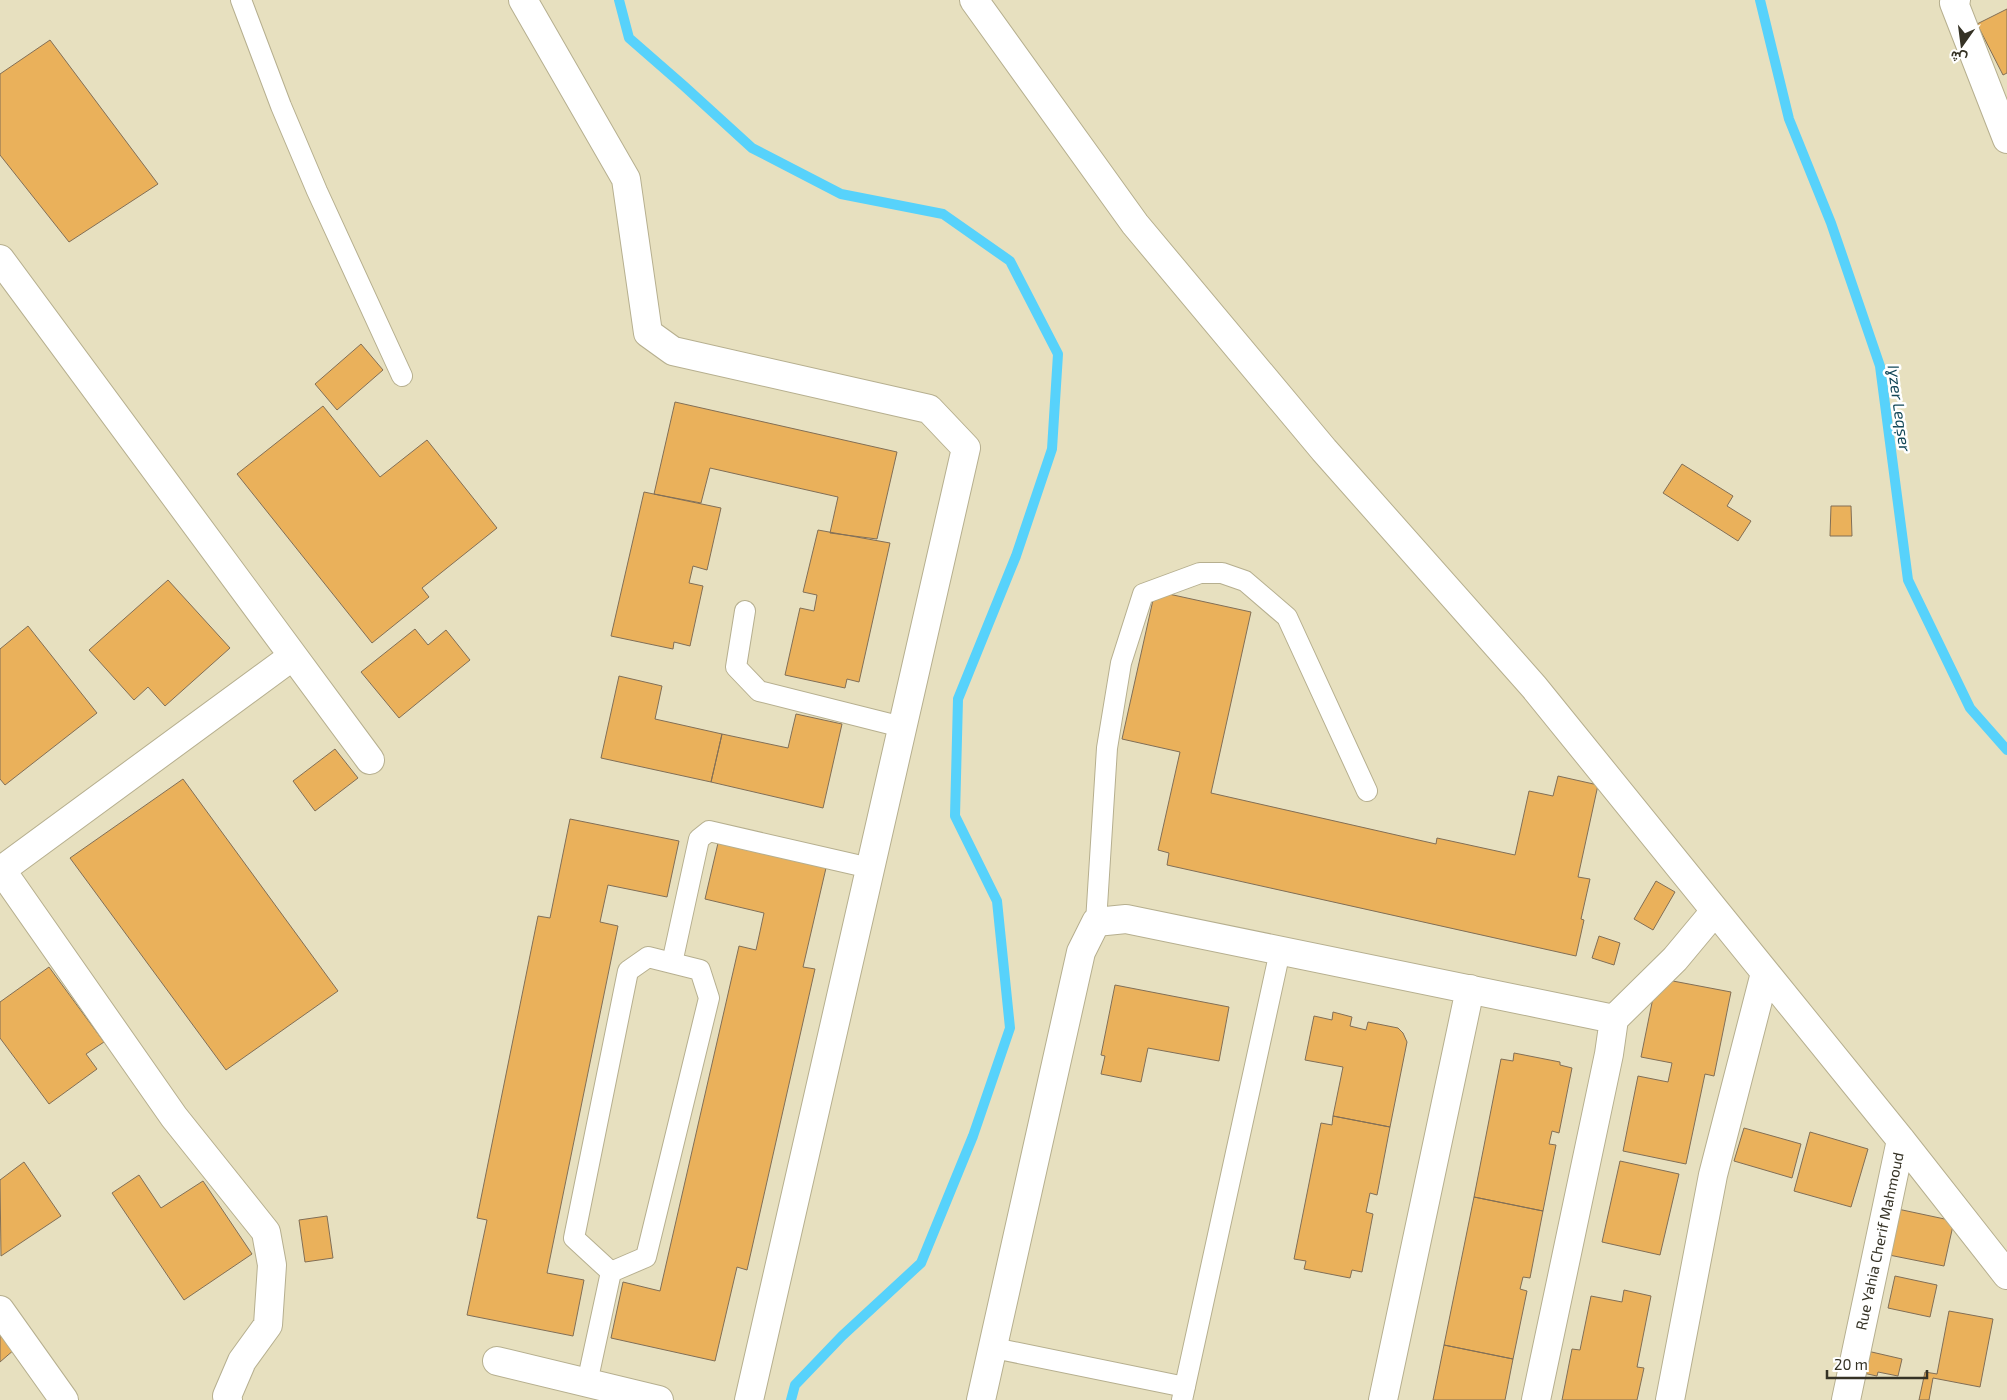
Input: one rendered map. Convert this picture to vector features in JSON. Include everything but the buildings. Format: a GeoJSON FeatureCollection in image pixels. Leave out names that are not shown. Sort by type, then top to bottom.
{"type":"FeatureCollection","features":[{"type":"Feature","properties":{"kind":"street"},"geometry":{"type":"LineString","coordinates":[[523,0],[626,179],[648,332],[673,351],[929,409],[966,448],[749,1400]]}},
{"type":"Feature","properties":{"kind":"street"},"geometry":{"type":"LineString","coordinates":[[974,0],[1135,224],[1324,450],[1534,687],[1901,1140],[2007,1275]]}},
{"type":"Feature","properties":{"kind":"street"},"geometry":{"type":"LineString","coordinates":[[1956,0],[1954,3],[2007,139]]}},
{"type":"Feature","properties":{"kind":"street"},"geometry":{"type":"LineString","coordinates":[[5,274],[370,760]]}},
{"type":"Feature","properties":{"kind":"street"},"geometry":{"type":"LineString","coordinates":[[228,1400],[227,1396],[242,1361],[268,1325],[272,1265],[266,1232],[174,1117],[0,870],[293,656]]}},
{"type":"Feature","properties":{"kind":"street"},"geometry":{"type":"LineString","coordinates":[[1536,1400],[1609,1054],[1614,1019],[1675,959],[1715,911]]}},
{"type":"Feature","properties":{"kind":"street"},"geometry":{"type":"LineString","coordinates":[[982,1400],[1081,952],[1096,922],[1126,919],[1614,1019]]}},
{"type":"Feature","properties":{"kind":"street"},"geometry":{"type":"LineString","coordinates":[[1670,1400],[1713,1175],[1765,973]]}},
{"type":"Feature","properties":{"kind":"street"},"geometry":{"type":"LineString","coordinates":[[1383,1400],[1470,989]]}},
{"type":"Feature","properties":{"kind":"street","name":"Rue Yahia Cherif Mahmoud"},"geometry":{"type":"LineString","coordinates":[[1846,1400],[1901,1140]]}},
{"type":"Feature","properties":{"kind":"street"},"geometry":{"type":"LineString","coordinates":[[0,1310],[64,1400]]}},
{"type":"Feature","properties":{"kind":"street"},"geometry":{"type":"LineString","coordinates":[[497,1361],[659,1400]]}},
{"type":"Feature","properties":{"kind":"lane"},"geometry":{"type":"LineString","coordinates":[[241,0],[281,106],[317,191],[402,376]]}},
{"type":"Feature","properties":{"kind":"lane"},"geometry":{"type":"LineString","coordinates":[[1096,922],[1107,748],[1121,664],[1143,594],[1200,572],[1222,573],[1245,581],[1287,618],[1367,791]]}},
{"type":"Feature","properties":{"kind":"lane"},"geometry":{"type":"LineString","coordinates":[[745,612],[736,667],[759,691],[902,727]]}},
{"type":"Feature","properties":{"kind":"lane"},"geometry":{"type":"LineString","coordinates":[[672,964],[699,839],[709,831],[870,868]]}},
{"type":"Feature","properties":{"kind":"lane"},"geometry":{"type":"LineString","coordinates":[[994,1348],[1183,1393],[1280,951]]}},
{"type":"Feature","properties":{"kind":"lane"},"geometry":{"type":"LineString","coordinates":[[648,957],[700,970],[709,998],[646,1257],[611,1272],[574,1238],[628,971],[648,957]]}},
{"type":"Feature","properties":{"kind":"lane"},"geometry":{"type":"LineString","coordinates":[[588,1383],[611,1272]]}},
{"type":"Feature","properties":{"kind":"waterway"},"geometry":{"type":"LineString","coordinates":[[619,0],[629,38],[752,148],[841,194],[943,214],[1010,261],[1058,354],[1052,449],[1016,556],[958,699],[955,816],[997,901],[1010,1028],[973,1136],[921,1263],[842,1336],[795,1385],[791,1400]]}},
{"type":"Feature","properties":{"kind":"waterway","name":"Iɣzer Leqṣer"},"geometry":{"type":"LineString","coordinates":[[1760,0],[1789,119],[1831,223],[1880,366],[1908,580],[1970,708],[2007,750]]}}]}
